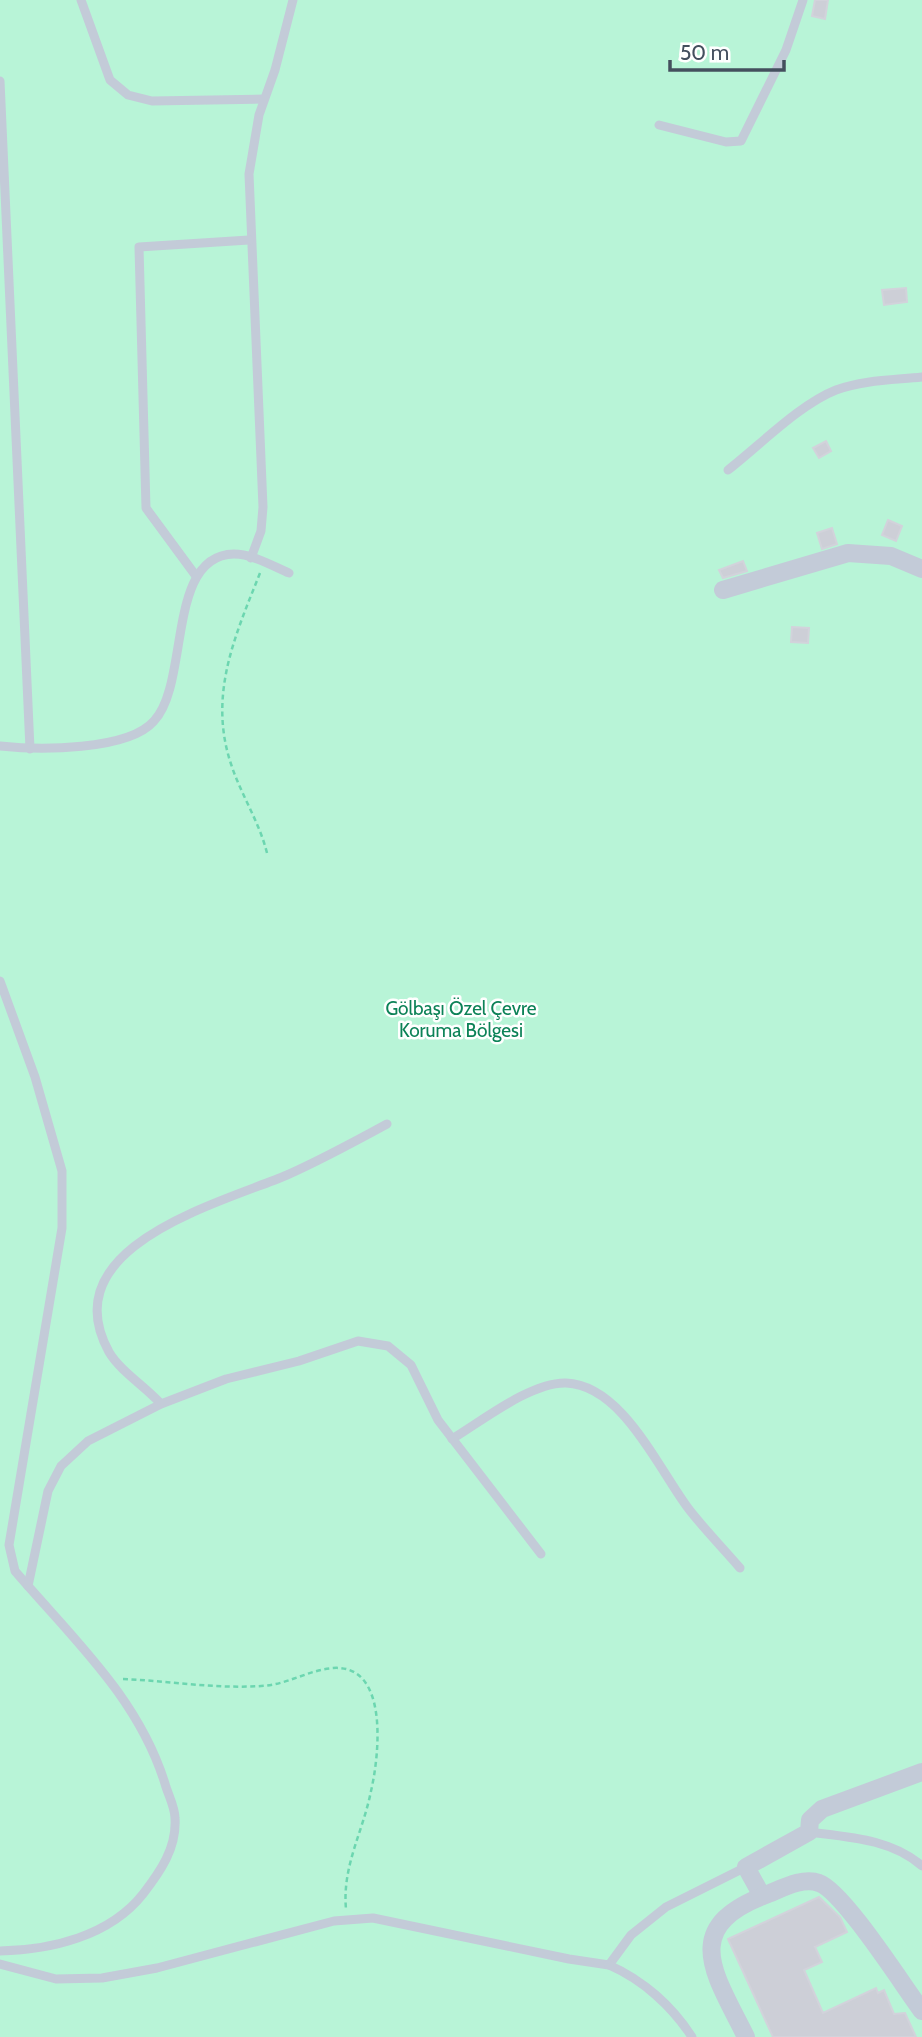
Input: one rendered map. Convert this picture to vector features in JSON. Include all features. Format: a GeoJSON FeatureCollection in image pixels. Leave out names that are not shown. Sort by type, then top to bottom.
{"type":"FeatureCollection","features":[{"type":"Feature","properties":{"kind":"street"},"geometry":{"type":"LineString","coordinates":[[723,590],[848,553],[891,556],[921,566]]}},
{"type":"Feature","properties":{"kind":"street"},"geometry":{"type":"LineString","coordinates":[[762,1896],[746,1867],[809,1832],[810,1820],[822,1809],[922,1772]]}},
{"type":"Feature","properties":{"kind":"street"},"geometry":{"type":"LineString","coordinates":[[746,2037],[721,1988],[710,1957],[710,1944],[714,1932],[728,1915],[762,1896],[797,1883],[819,1883],[839,1898],[922,2011]]}},
{"type":"Feature","properties":{"kind":"lane"},"geometry":{"type":"LineString","coordinates":[[81,0],[110,80],[128,95],[152,101],[264,99]]}},
{"type":"Feature","properties":{"kind":"lane"},"geometry":{"type":"LineString","coordinates":[[251,558],[261,531],[263,507],[249,240],[249,174],[264,99],[275,70],[293,0]]}},
{"type":"Feature","properties":{"kind":"lane"},"geometry":{"type":"LineString","coordinates":[[659,125],[726,142],[741,141],[786,50],[803,0]]}},
{"type":"Feature","properties":{"kind":"lane"},"geometry":{"type":"LineString","coordinates":[[0,81],[30,749]]}},
{"type":"Feature","properties":{"kind":"lane"},"geometry":{"type":"LineString","coordinates":[[196,576],[146,508],[139,247],[249,240]]}},
{"type":"Feature","properties":{"kind":"lane"},"geometry":{"type":"LineString","coordinates":[[728,470],[811,404],[836,390],[880,381],[922,377]]}},
{"type":"Feature","properties":{"kind":"lane"},"geometry":{"type":"LineString","coordinates":[[0,746],[30,749],[122,740],[140,733],[154,722],[169,697],[189,593],[196,576],[218,558],[236,554],[289,573]]}},
{"type":"Feature","properties":{"kind":"lane"},"geometry":{"type":"LineString","coordinates":[[0,981],[36,1077],[62,1171],[62,1228],[9,1545],[15,1571],[126,1700],[157,1756],[176,1817],[166,1865],[134,1906],[105,1927],[40,1950],[0,1951]]}},
{"type":"Feature","properties":{"kind":"lane"},"geometry":{"type":"LineString","coordinates":[[161,1404],[114,1359],[104,1340],[99,1307],[107,1275],[135,1246],[170,1222],[298,1170],[387,1124]]}},
{"type":"Feature","properties":{"kind":"lane"},"geometry":{"type":"LineString","coordinates":[[28,1586],[43,1505],[61,1466],[88,1441],[161,1404],[226,1379],[299,1360],[346,1343],[370,1341],[396,1350],[411,1365],[438,1420],[541,1554]]}},
{"type":"Feature","properties":{"kind":"lane"},"geometry":{"type":"LineString","coordinates":[[452,1439],[538,1388],[565,1383],[587,1388],[611,1402],[638,1433],[691,1511],[740,1568]]}},
{"type":"Feature","properties":{"kind":"lane"},"geometry":{"type":"LineString","coordinates":[[809,1832],[868,1840],[908,1853],[922,1866]]}},
{"type":"Feature","properties":{"kind":"lane"},"geometry":{"type":"LineString","coordinates":[[609,1965],[631,1935],[666,1907],[746,1867]]}},
{"type":"Feature","properties":{"kind":"lane"},"geometry":{"type":"LineString","coordinates":[[0,1964],[56,1979],[102,1978],[157,1968],[321,1924],[373,1918],[609,1965],[632,1975],[678,2016],[692,2037]]}},
{"type":"Feature","properties":{"kind":"path"},"geometry":{"type":"LineString","coordinates":[[264,563],[227,660],[222,713],[231,765],[254,812],[267,853]]}},
{"type":"Feature","properties":{"kind":"path"},"geometry":{"type":"LineString","coordinates":[[113,1684],[123,1679],[257,1686],[285,1682],[306,1673],[332,1668],[349,1670],[362,1678],[374,1697],[378,1750],[371,1793],[349,1862],[345,1892],[347,1920]]}},
{"type":"Feature","properties":{"kind":"green space","name":"Gölbaşı Özel Çevre Koruma Bölgesi"},"geometry":{"type":"Polygon","coordinates":[[[0,0],[922,0],[922,2037],[0,2037],[0,0]]]}},
{"type":"Feature","properties":{"kind":"building"},"geometry":{"type":"Polygon","coordinates":[[[815,0],[828,0],[825,19],[812,16],[815,0]]]}},
{"type":"Feature","properties":{"kind":"building"},"geometry":{"type":"Polygon","coordinates":[[[906,288],[907,302],[884,305],[882,290],[906,288]]]}},
{"type":"Feature","properties":{"kind":"building"},"geometry":{"type":"Polygon","coordinates":[[[826,441],[831,451],[819,458],[813,448],[826,441]]]}},
{"type":"Feature","properties":{"kind":"building"},"geometry":{"type":"Polygon","coordinates":[[[888,520],[902,526],[896,541],[882,535],[888,520]]]}},
{"type":"Feature","properties":{"kind":"building"},"geometry":{"type":"Polygon","coordinates":[[[832,528],[837,544],[822,549],[817,533],[832,528]]]}},
{"type":"Feature","properties":{"kind":"building"},"geometry":{"type":"Polygon","coordinates":[[[743,561],[747,571],[723,578],[719,570],[743,561]]]}},
{"type":"Feature","properties":{"kind":"building"},"geometry":{"type":"Polygon","coordinates":[[[792,627],[809,628],[808,643],[791,642],[792,627]]]}},
{"type":"Feature","properties":{"kind":"building"},"geometry":{"type":"Polygon","coordinates":[[[819,1897],[840,1917],[847,1932],[815,1947],[822,1962],[804,1970],[823,2013],[876,1988],[878,1993],[884,1990],[894,2014],[905,2013],[916,2037],[773,2037],[728,1939],[819,1897]]]}}]}
